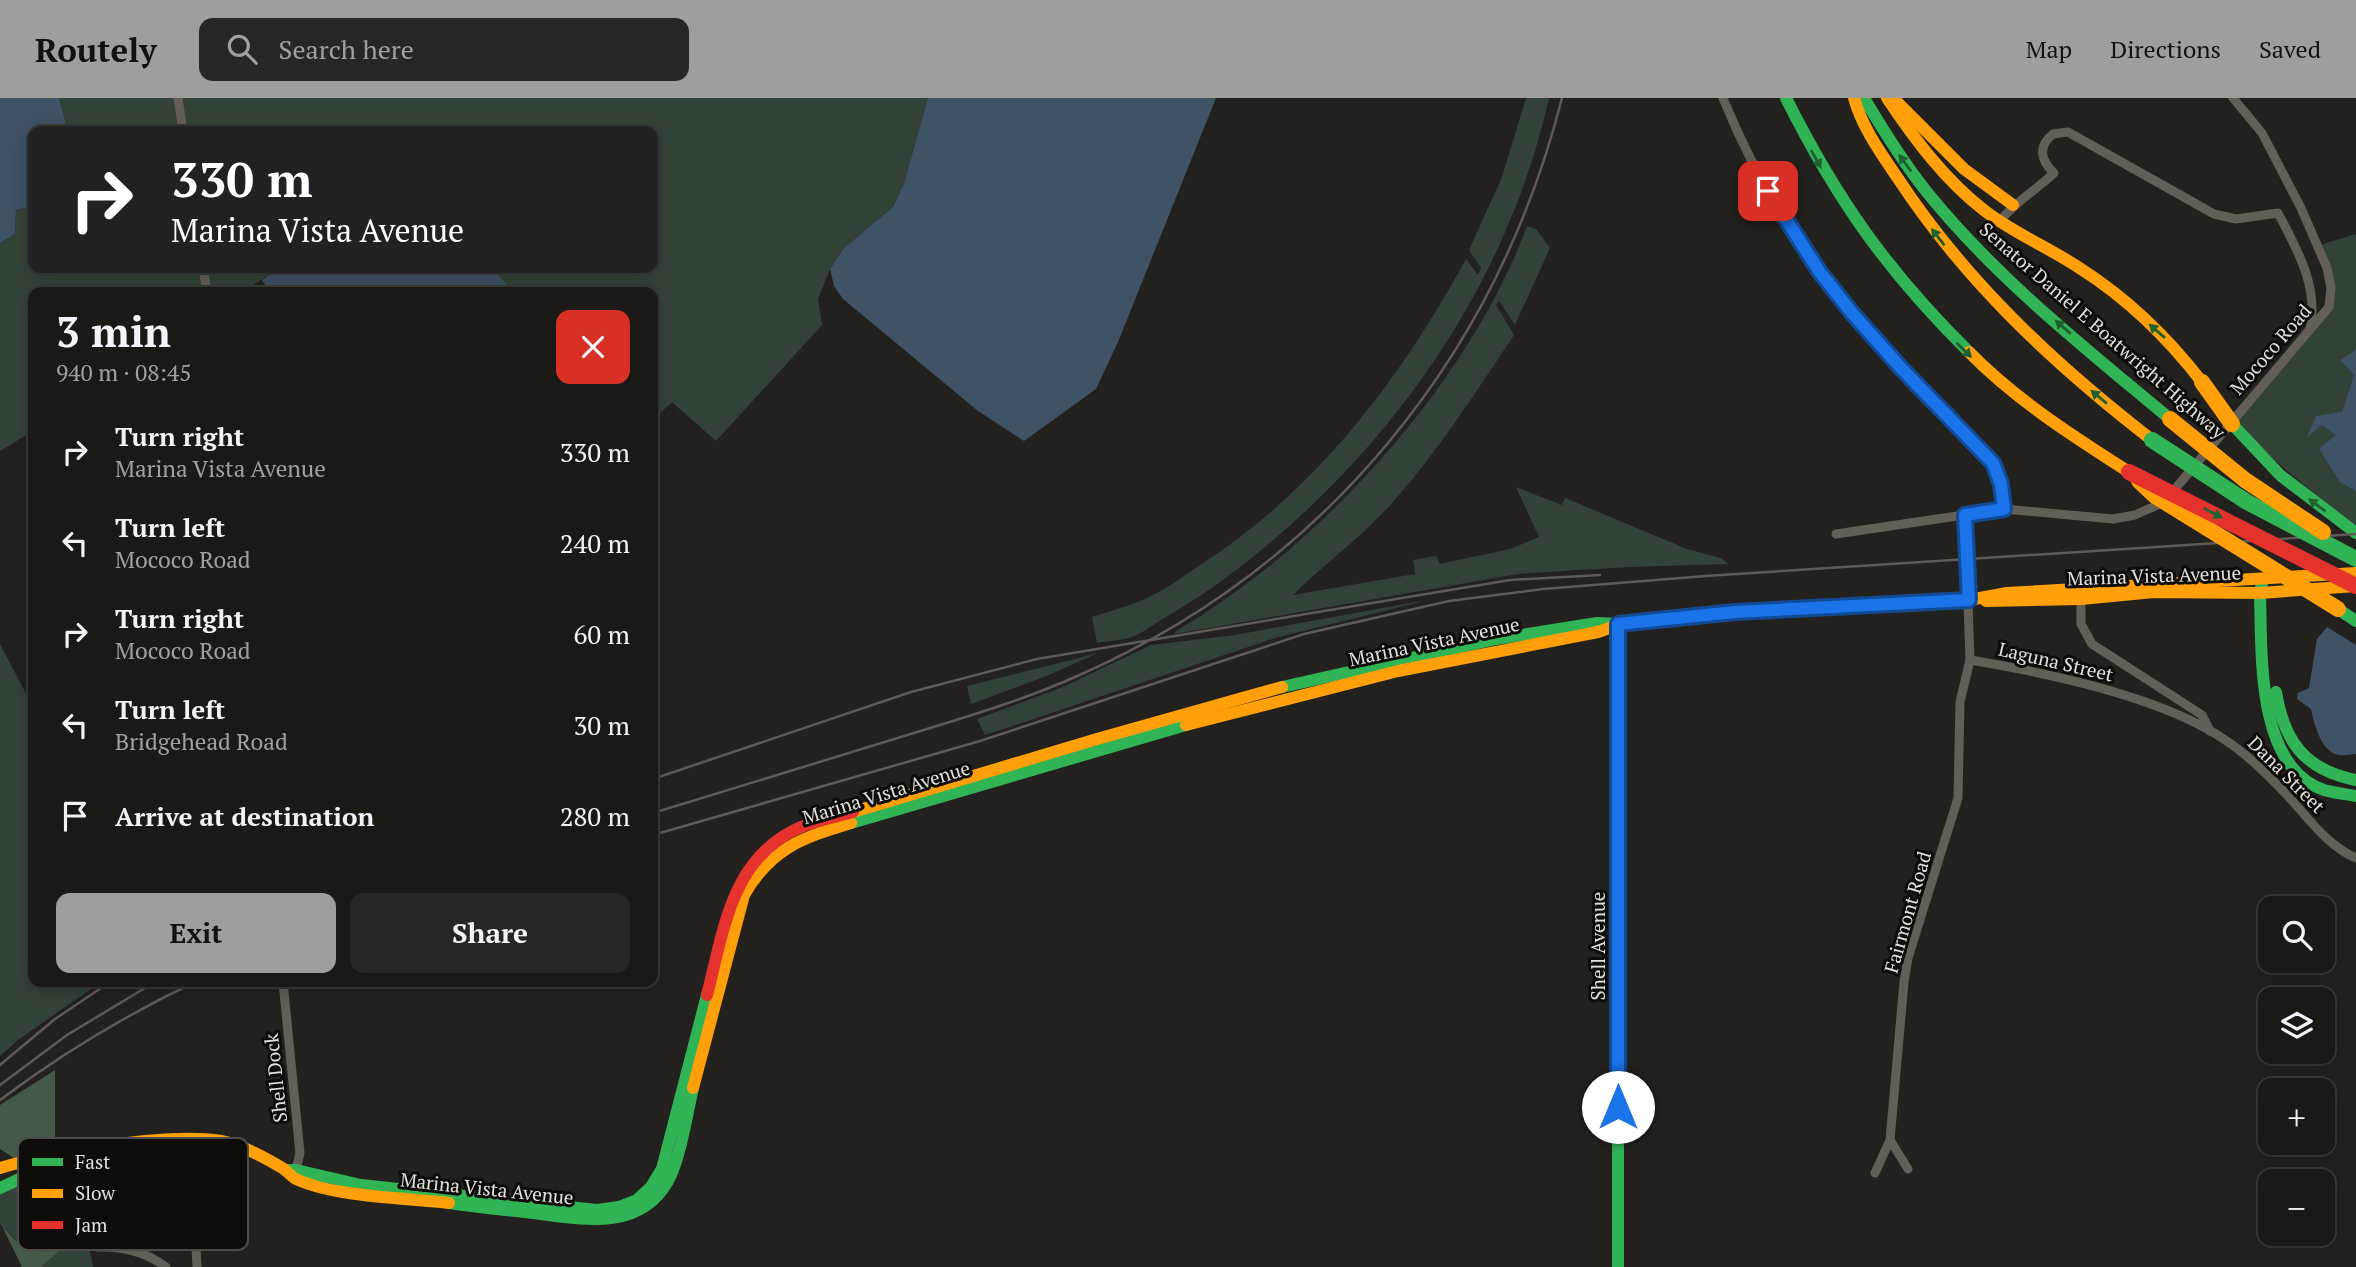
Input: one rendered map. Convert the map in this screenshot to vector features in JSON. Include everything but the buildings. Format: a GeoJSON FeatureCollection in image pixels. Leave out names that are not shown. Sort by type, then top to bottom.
{"type":"FeatureCollection","features":[{"type":"Feature","properties":{"kind":"main road"},"geometry":{"type":"LineString","coordinates":[[1786,98],[1819,163],[1852,218],[1890,269],[1931,317],[1976,361],[2024,402],[2129,472],[2347,584]]}},
{"type":"Feature","properties":{"kind":"main road"},"geometry":{"type":"LineString","coordinates":[[1854,98],[1865,124],[1908,195],[1970,276],[2030,338],[2152,440],[2240,499],[2356,559]]}},
{"type":"Feature","properties":{"kind":"main road","name":"Senator Daniel E Boatwright Highway"},"geometry":{"type":"LineString","coordinates":[[1864,98],[1917,180],[1973,245],[2019,289],[2170,419],[2262,492],[2356,551]]}},
{"type":"Feature","properties":{"kind":"main road","name":"Senator Daniel E Boatwright Highway"},"geometry":{"type":"LineString","coordinates":[[1887,98],[1945,174],[1999,222],[2098,280],[2174,347],[2232,424],[2271,467],[2317,506],[2356,533]]}},
{"type":"Feature","properties":{"kind":"main road"},"geometry":{"type":"LineString","coordinates":[[1894,98],[1972,176],[2013,205]]}},
{"type":"Feature","properties":{"kind":"main road"},"geometry":{"type":"LineString","coordinates":[[2129,472],[2154,496],[2356,621]]}},
{"type":"Feature","properties":{"kind":"main road","name":"Marina Vista Avenue"},"geometry":{"type":"LineString","coordinates":[[1969,600],[2004,603],[2154,592],[2347,584],[2356,573]]}},
{"type":"Feature","properties":{"kind":"main road"},"geometry":{"type":"LineString","coordinates":[[2265,588],[2279,716],[2285,731],[2297,749],[2319,768],[2338,776],[2356,779]]}},
{"type":"Feature","properties":{"kind":"main road"},"geometry":{"type":"LineString","coordinates":[[2265,588],[2266,702],[2276,743],[2291,764],[2310,782],[2335,793],[2356,796]]}},
{"type":"Feature","properties":{"kind":"main road","name":"Marina Vista Avenue"},"geometry":{"type":"LineString","coordinates":[[248,1151],[291,1170],[351,1183],[611,1210],[629,1205],[649,1191],[662,1169],[734,894],[753,861],[766,848],[784,836],[815,823],[1346,671],[1509,636],[1597,622],[1618,624],[1735,612],[1969,600],[2020,592],[2265,588]]}},
{"type":"Feature","properties":{"kind":"main road","name":"Shell Avenue"},"geometry":{"type":"LineString","coordinates":[[1618,624],[1618,1267]]}},
{"type":"Feature","properties":{"kind":"main road","name":"Marina Vista Avenue"},"geometry":{"type":"LineString","coordinates":[[0,1168],[18,1162]]}},
{"type":"Feature","properties":{"kind":"main road"},"geometry":{"type":"LineString","coordinates":[[0,1188],[18,1180]]}},
{"type":"Feature","properties":{"kind":"street"},"geometry":{"type":"LineString","coordinates":[[178,98],[182,126]]}},
{"type":"Feature","properties":{"kind":"street"},"geometry":{"type":"LineString","coordinates":[[1723,98],[1757,172],[1819,271],[1884,350],[1993,463],[2001,484],[2004,509]]}},
{"type":"Feature","properties":{"kind":"street","name":"Mococo Road"},"geometry":{"type":"LineString","coordinates":[[1836,534],[2004,509],[2113,519],[2135,515],[2164,502],[2329,307],[2331,288],[2327,268],[2301,208],[2262,133],[2233,98]]}},
{"type":"Feature","properties":{"kind":"street"},"geometry":{"type":"LineString","coordinates":[[1999,222],[2013,205],[2031,195],[2054,173],[2045,163],[2042,149],[2049,137],[2063,131],[2077,136],[2180,197],[2221,217],[2249,219],[2278,213],[2301,258],[2309,285],[2312,317],[2309,331]]}},
{"type":"Feature","properties":{"kind":"street"},"geometry":{"type":"LineString","coordinates":[[1965,515],[1969,600]]}},
{"type":"Feature","properties":{"kind":"street","name":"Laguna Street"},"geometry":{"type":"LineString","coordinates":[[2081,599],[2081,624],[2092,644],[2202,715],[2210,732]]}},
{"type":"Feature","properties":{"kind":"street","name":"Laguna Street"},"geometry":{"type":"LineString","coordinates":[[1969,600],[1970,660],[2067,679],[2164,709],[2189,721]]}},
{"type":"Feature","properties":{"kind":"street","name":"Fairmont Road"},"geometry":{"type":"LineString","coordinates":[[1875,1173],[1890,1140],[1908,958],[1958,798],[1960,702],[1970,660]]}},
{"type":"Feature","properties":{"kind":"street","name":"Dana Street"},"geometry":{"type":"LineString","coordinates":[[2189,721],[2231,743],[2266,774],[2332,844],[2356,858]]}},
{"type":"Feature","properties":{"kind":"street","name":"Shell Dock"},"geometry":{"type":"LineString","coordinates":[[283,987],[300,1153],[291,1170]]}},
{"type":"Feature","properties":{"kind":"street"},"geometry":{"type":"LineString","coordinates":[[1890,1140],[1908,1169]]}},
{"type":"Feature","properties":{"kind":"street"},"geometry":{"type":"LineString","coordinates":[[126,1250],[135,1251],[166,1267]]}},
{"type":"Feature","properties":{"kind":"green space"},"geometry":{"type":"Polygon","coordinates":[[[59,98],[928,98],[904,183],[893,207],[844,248],[830,269],[818,299],[822,325],[716,441],[672,402],[658,415],[658,287],[506,287],[494,273],[658,273],[658,126],[67,126],[59,98]]]}},
{"type":"Feature","properties":{"kind":"green space"},"geometry":{"type":"Polygon","coordinates":[[[1526,98],[1549,98],[1530,167],[1504,234],[1473,298],[1435,359],[1393,417],[1346,471],[1295,521],[1231,574],[1137,635],[1097,643],[1092,617],[1140,601],[1173,584],[1240,537],[1280,504],[1317,468],[1383,390],[1413,348],[1466,259],[1478,275],[1481,268],[1469,250],[1502,177],[1526,98]]]}},
{"type":"Feature","properties":{"kind":"green space"},"geometry":{"type":"Polygon","coordinates":[[[28,207],[28,273],[271,273],[250,287],[28,287],[28,434],[0,451],[0,243],[15,234],[16,210],[28,207]]]}},
{"type":"Feature","properties":{"kind":"green space"},"geometry":{"type":"Polygon","coordinates":[[[1527,226],[1536,229],[1550,248],[1515,325],[1499,301],[1496,305],[1514,335],[1456,422],[1391,504],[1293,595],[1415,574],[1413,560],[1436,556],[1440,564],[1510,549],[1539,537],[1516,487],[1562,505],[1565,498],[1687,549],[1721,558],[1728,564],[1518,574],[1174,634],[1235,593],[1277,560],[1353,489],[1389,450],[1423,408],[1483,320],[1527,226]]]}},
{"type":"Feature","properties":{"kind":"green space"},"geometry":{"type":"Polygon","coordinates":[[[2356,234],[2356,529],[2232,424],[2320,319],[2331,288],[2317,246],[2356,234]]]}},
{"type":"Feature","properties":{"kind":"green space"},"geometry":{"type":"Polygon","coordinates":[[[1432,599],[1275,638],[985,735],[977,719],[1063,687],[1151,645],[1235,635],[1432,599]]]}},
{"type":"Feature","properties":{"kind":"green space"},"geometry":{"type":"Polygon","coordinates":[[[0,644],[28,697],[28,987],[94,987],[18,1040],[0,1056],[0,644]]]}},
{"type":"Feature","properties":{"kind":"green space"},"geometry":{"type":"Polygon","coordinates":[[[1098,653],[1049,675],[971,704],[967,686],[1098,653]]]}},
{"type":"Feature","properties":{"kind":"green space"},"geometry":{"type":"Polygon","coordinates":[[[55,1070],[55,1138],[18,1138],[18,1157],[14,1158],[0,1149],[0,1105],[55,1070]]]}},
{"type":"Feature","properties":{"kind":"green space"},"geometry":{"type":"Polygon","coordinates":[[[18,1182],[18,1242],[0,1224],[0,1188],[18,1182]]]}},
{"type":"Feature","properties":{"kind":"green space"},"geometry":{"type":"Polygon","coordinates":[[[2,1226],[18,1243],[18,1250],[60,1250],[41,1267],[22,1267],[2,1226]]]}},
{"type":"Feature","properties":{"kind":"green space"},"geometry":{"type":"Polygon","coordinates":[[[59,1250],[90,1250],[93,1267],[41,1267],[59,1250]]]}},
{"type":"Feature","properties":{"kind":"water"},"geometry":{"type":"Polygon","coordinates":[[[0,98],[59,98],[67,126],[28,126],[28,207],[16,210],[15,234],[0,243],[0,98]]]}},
{"type":"Feature","properties":{"kind":"water"},"geometry":{"type":"Polygon","coordinates":[[[928,98],[1216,98],[1118,342],[1096,389],[1024,441],[978,411],[843,299],[834,286],[830,269],[844,248],[893,207],[904,183],[928,98]]]}},
{"type":"Feature","properties":{"kind":"water"},"geometry":{"type":"Polygon","coordinates":[[[271,273],[497,273],[508,287],[267,287],[262,280],[271,273]]]}},
{"type":"Feature","properties":{"kind":"water"},"geometry":{"type":"Polygon","coordinates":[[[2356,350],[2356,491],[2340,482],[2319,449],[2336,435],[2322,425],[2307,437],[2316,416],[2342,412],[2354,375],[2340,360],[2356,350]]]}},
{"type":"Feature","properties":{"kind":"water"},"geometry":{"type":"Polygon","coordinates":[[[2327,627],[2356,645],[2356,754],[2339,755],[2327,749],[2319,736],[2311,709],[2297,699],[2298,693],[2309,688],[2317,639],[2327,627]]]}},
{"type":"Feature","properties":{"kind":"railway"},"geometry":{"type":"LineString","coordinates":[[658,811],[967,717],[1054,686],[1164,632],[1246,578],[1321,515],[1387,445],[1444,367],[1493,283],[1532,193],[1562,98]]}},
{"type":"Feature","properties":{"kind":"railway"},"geometry":{"type":"LineString","coordinates":[[658,834],[980,741],[1304,634],[1449,601],[1543,589],[1706,576],[2356,534]]}},
{"type":"Feature","properties":{"kind":"railway"},"geometry":{"type":"LineString","coordinates":[[658,777],[911,692],[1037,659],[1510,580],[1600,575]]}},
{"type":"Feature","properties":{"kind":"railway"},"geometry":{"type":"LineString","coordinates":[[0,1065],[55,1019],[103,987]]}},
{"type":"Feature","properties":{"kind":"railway"},"geometry":{"type":"LineString","coordinates":[[0,1085],[67,1035],[147,987]]}},
{"type":"Feature","properties":{"kind":"railway"},"geometry":{"type":"LineString","coordinates":[[0,1100],[94,1036],[185,987]]}},
{"type":"Feature","properties":{"kind":"traffic: fast"},"geometry":{"type":"LineString","coordinates":[[1786,98],[1825,169],[1866,233],[1913,293],[1969,352]]}},
{"type":"Feature","properties":{"kind":"traffic: fast"},"geometry":{"type":"LineString","coordinates":[[1864,98],[1918,180],[1953,223],[2042,311],[2170,419]]}},
{"type":"Feature","properties":{"kind":"traffic: fast"},"geometry":{"type":"LineString","coordinates":[[2232,424],[2280,475],[2356,533]]}},
{"type":"Feature","properties":{"kind":"traffic: fast"},"geometry":{"type":"LineString","coordinates":[[2152,440],[2247,502],[2356,559]]}},
{"type":"Feature","properties":{"kind":"traffic: fast"},"geometry":{"type":"LineString","coordinates":[[2263,579],[2260,593],[2263,674],[2274,733],[2285,758],[2302,777],[2324,790],[2356,796]]}},
{"type":"Feature","properties":{"kind":"traffic: fast"},"geometry":{"type":"LineString","coordinates":[[1282,687],[1496,639],[1597,623],[1618,624],[1735,612],[1912,603]]}},
{"type":"Feature","properties":{"kind":"traffic: fast"},"geometry":{"type":"LineString","coordinates":[[2338,609],[2356,621]]}},
{"type":"Feature","properties":{"kind":"traffic: fast"},"geometry":{"type":"LineString","coordinates":[[2276,692],[2285,725],[2300,751],[2323,769],[2356,780]]}},
{"type":"Feature","properties":{"kind":"traffic: fast"},"geometry":{"type":"LineString","coordinates":[[851,823],[1186,725]]}},
{"type":"Feature","properties":{"kind":"traffic: fast"},"geometry":{"type":"LineString","coordinates":[[1618,868],[1618,1267]]}},
{"type":"Feature","properties":{"kind":"traffic: fast"},"geometry":{"type":"LineString","coordinates":[[285,1170],[296,1170],[361,1185],[597,1210],[619,1207],[637,1200],[651,1187],[662,1169],[707,995]]}},
{"type":"Feature","properties":{"kind":"traffic: fast"},"geometry":{"type":"LineString","coordinates":[[449,1203],[590,1219],[625,1215],[642,1208],[656,1197],[672,1172],[680,1149],[693,1088]]}},
{"type":"Feature","properties":{"kind":"traffic: fast"},"geometry":{"type":"LineString","coordinates":[[0,1188],[18,1180]]}},
{"type":"Feature","properties":{"kind":"traffic: slow"},"geometry":{"type":"LineString","coordinates":[[1854,98],[1878,149],[1923,215],[1982,286],[2046,351],[2152,440]]}},
{"type":"Feature","properties":{"kind":"traffic: slow"},"geometry":{"type":"LineString","coordinates":[[1887,98],[1931,159],[1970,199],[1996,219],[2069,261],[2115,293],[2161,335],[2202,382]]}},
{"type":"Feature","properties":{"kind":"traffic: slow"},"geometry":{"type":"LineString","coordinates":[[1895,100],[1964,169],[2013,205]]}},
{"type":"Feature","properties":{"kind":"traffic: slow"},"geometry":{"type":"LineString","coordinates":[[1969,352],[2026,402],[2129,472]]}},
{"type":"Feature","properties":{"kind":"traffic: slow"},"geometry":{"type":"LineString","coordinates":[[2202,382],[2232,424]]}},
{"type":"Feature","properties":{"kind":"traffic: slow"},"geometry":{"type":"LineString","coordinates":[[2170,419],[2245,480],[2323,532]]}},
{"type":"Feature","properties":{"kind":"traffic: slow"},"geometry":{"type":"LineString","coordinates":[[2139,481],[2155,496],[2338,609]]}},
{"type":"Feature","properties":{"kind":"traffic: slow"},"geometry":{"type":"LineString","coordinates":[[1912,603],[1969,600],[2007,593],[2356,573]]}},
{"type":"Feature","properties":{"kind":"traffic: slow"},"geometry":{"type":"LineString","coordinates":[[1986,601],[2081,599],[2154,592],[2260,593],[2356,586]]}},
{"type":"Feature","properties":{"kind":"traffic: slow"},"geometry":{"type":"LineString","coordinates":[[1186,725],[1398,671],[1598,632],[1615,626]]}},
{"type":"Feature","properties":{"kind":"traffic: slow"},"geometry":{"type":"LineString","coordinates":[[853,812],[1282,687]]}},
{"type":"Feature","properties":{"kind":"traffic: slow"},"geometry":{"type":"LineString","coordinates":[[693,1088],[744,895],[765,866],[789,847],[851,823]]}},
{"type":"Feature","properties":{"kind":"traffic: slow"},"geometry":{"type":"LineString","coordinates":[[248,1150],[284,1169],[296,1179],[330,1190],[449,1203]]}},
{"type":"Feature","properties":{"kind":"traffic: slow"},"geometry":{"type":"LineString","coordinates":[[0,1168],[18,1164]]}},
{"type":"Feature","properties":{"kind":"traffic: jam"},"geometry":{"type":"LineString","coordinates":[[2129,472],[2356,586]]}},
{"type":"Feature","properties":{"kind":"traffic: jam"},"geometry":{"type":"LineString","coordinates":[[1618,624],[1618,868]]}},
{"type":"Feature","properties":{"kind":"traffic: jam"},"geometry":{"type":"LineString","coordinates":[[707,995],[734,898],[759,857],[778,840],[801,827],[853,812]]}},
{"type":"Feature","properties":{"kind":"route"},"geometry":{"type":"LineString","coordinates":[[1618,1107],[1618,624],[1735,612],[1969,600],[1965,515],[2004,509],[1999,473],[1993,463],[1875,341],[1819,271],[1768,191]]}}]}
